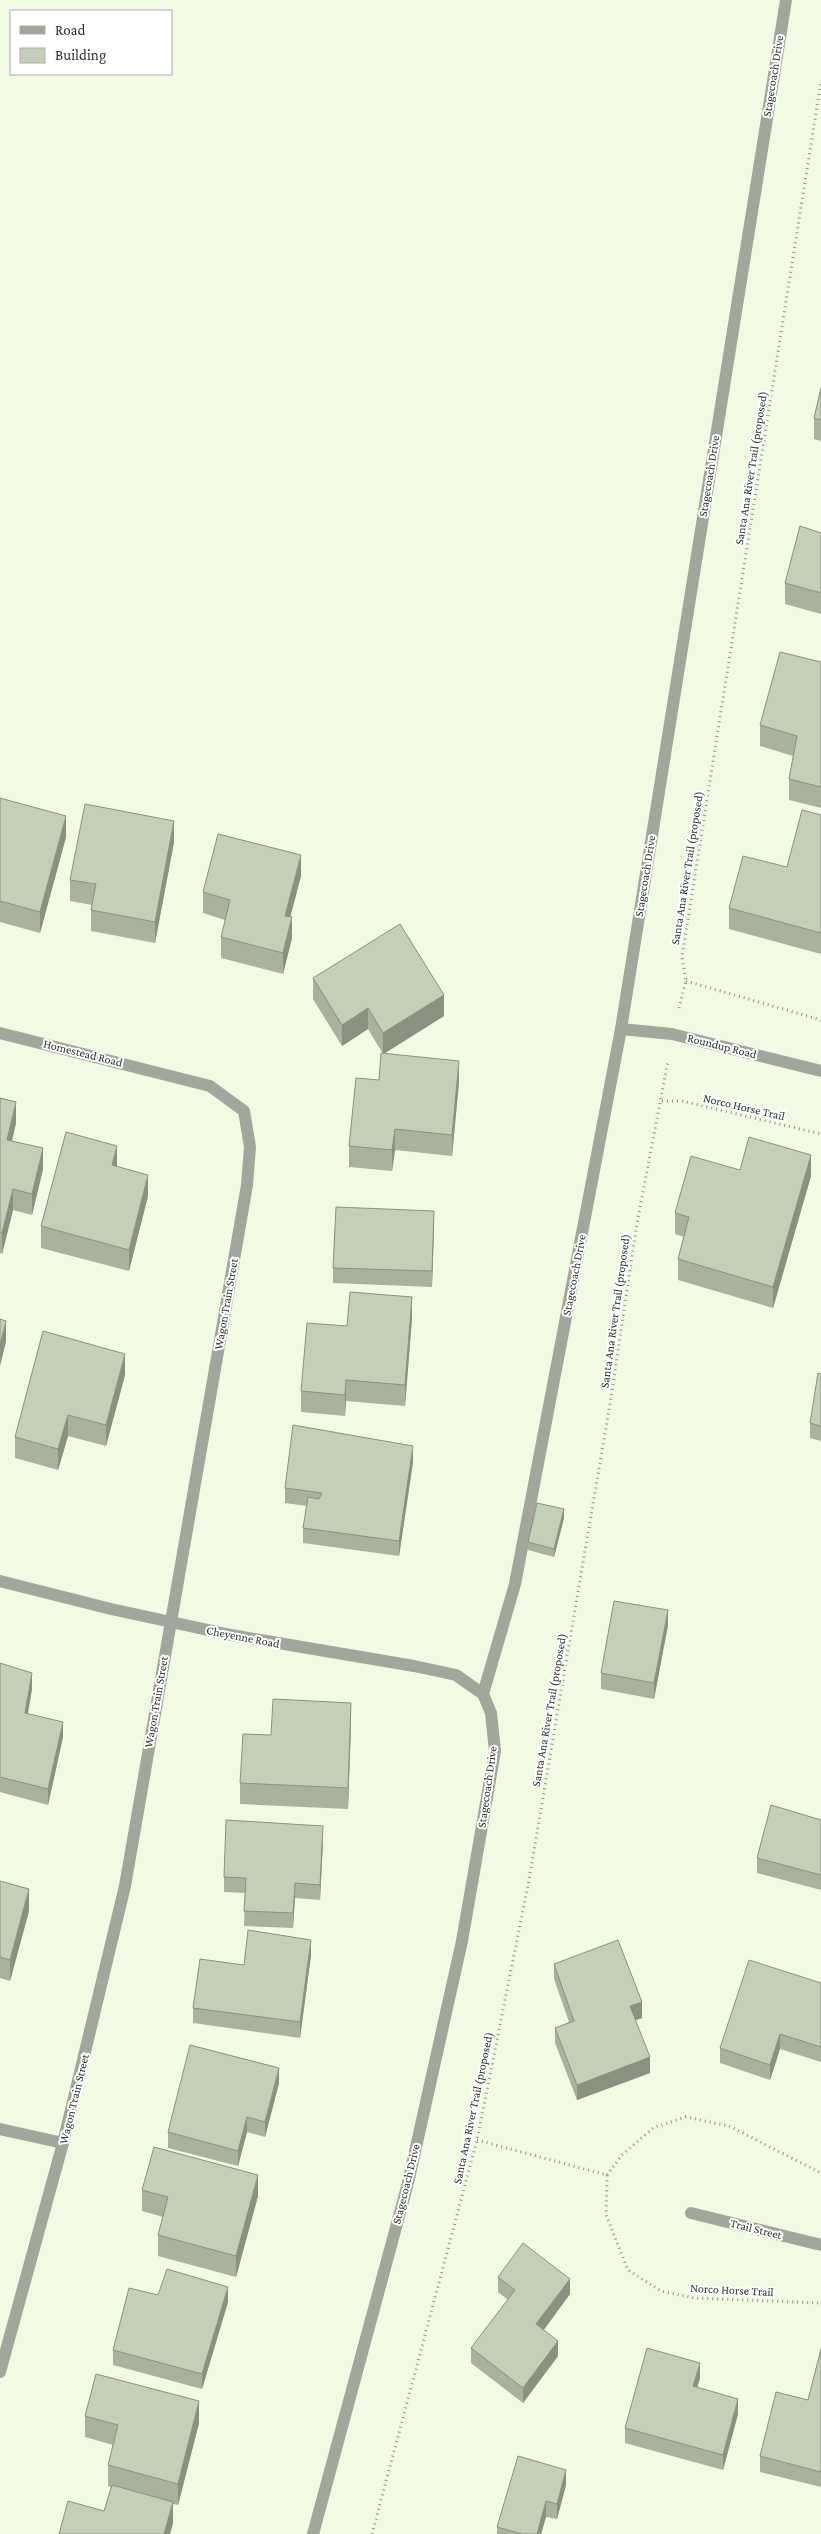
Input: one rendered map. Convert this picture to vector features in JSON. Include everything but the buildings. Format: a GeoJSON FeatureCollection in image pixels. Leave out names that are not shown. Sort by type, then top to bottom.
{"type":"FeatureCollection","features":[{"type":"Feature","properties":{"kind":"street","name":"Stagecoach Drive"},"geometry":{"type":"LineString","coordinates":[[313,2534],[408,2183],[462,1941],[495,1751],[491,1713],[483,1694],[515,1584],[621,1029],[786,0]]}},
{"type":"Feature","properties":{"kind":"street","name":"Roundup Road"},"geometry":{"type":"LineString","coordinates":[[621,1029],[672,1034],[821,1071]]}},
{"type":"Feature","properties":{"kind":"street","name":"Homestead Road"},"geometry":{"type":"LineString","coordinates":[[0,1033],[166,1074]]}},
{"type":"Feature","properties":{"kind":"street","name":"Wagon Train Street"},"geometry":{"type":"LineString","coordinates":[[0,2372],[63,2143],[125,1886],[169,1622],[247,1185],[250,1147],[244,1111],[210,1086],[166,1074]]}},
{"type":"Feature","properties":{"kind":"street","name":"Cheyenne Road"},"geometry":{"type":"LineString","coordinates":[[0,1581],[231,1636],[414,1666],[456,1675],[483,1694]]}},
{"type":"Feature","properties":{"kind":"street"},"geometry":{"type":"LineString","coordinates":[[0,2129],[63,2143]]}},
{"type":"Feature","properties":{"kind":"street","name":"Trail Street"},"geometry":{"type":"LineString","coordinates":[[691,2213],[821,2245]]}},
{"type":"Feature","properties":{"kind":"path","name":"Santa Ana River Trail (proposed)"},"geometry":{"type":"LineString","coordinates":[[372,2534],[477,2140],[529,1880],[611,1398],[645,1178],[662,1101],[672,1034],[686,981],[682,957],[821,81]]}},
{"type":"Feature","properties":{"kind":"path"},"geometry":{"type":"LineString","coordinates":[[686,981],[821,1020]]}},
{"type":"Feature","properties":{"kind":"path","name":"Norco Horse Trail"},"geometry":{"type":"LineString","coordinates":[[662,1101],[682,1101],[821,1134]]}},
{"type":"Feature","properties":{"kind":"path"},"geometry":{"type":"LineString","coordinates":[[477,2140],[607,2174],[622,2155],[653,2128],[686,2116],[729,2126],[821,2173]]}},
{"type":"Feature","properties":{"kind":"path","name":"Norco Horse Trail"},"geometry":{"type":"LineString","coordinates":[[607,2174],[606,2215],[628,2270],[661,2291],[694,2298],[821,2303]]}}]}
